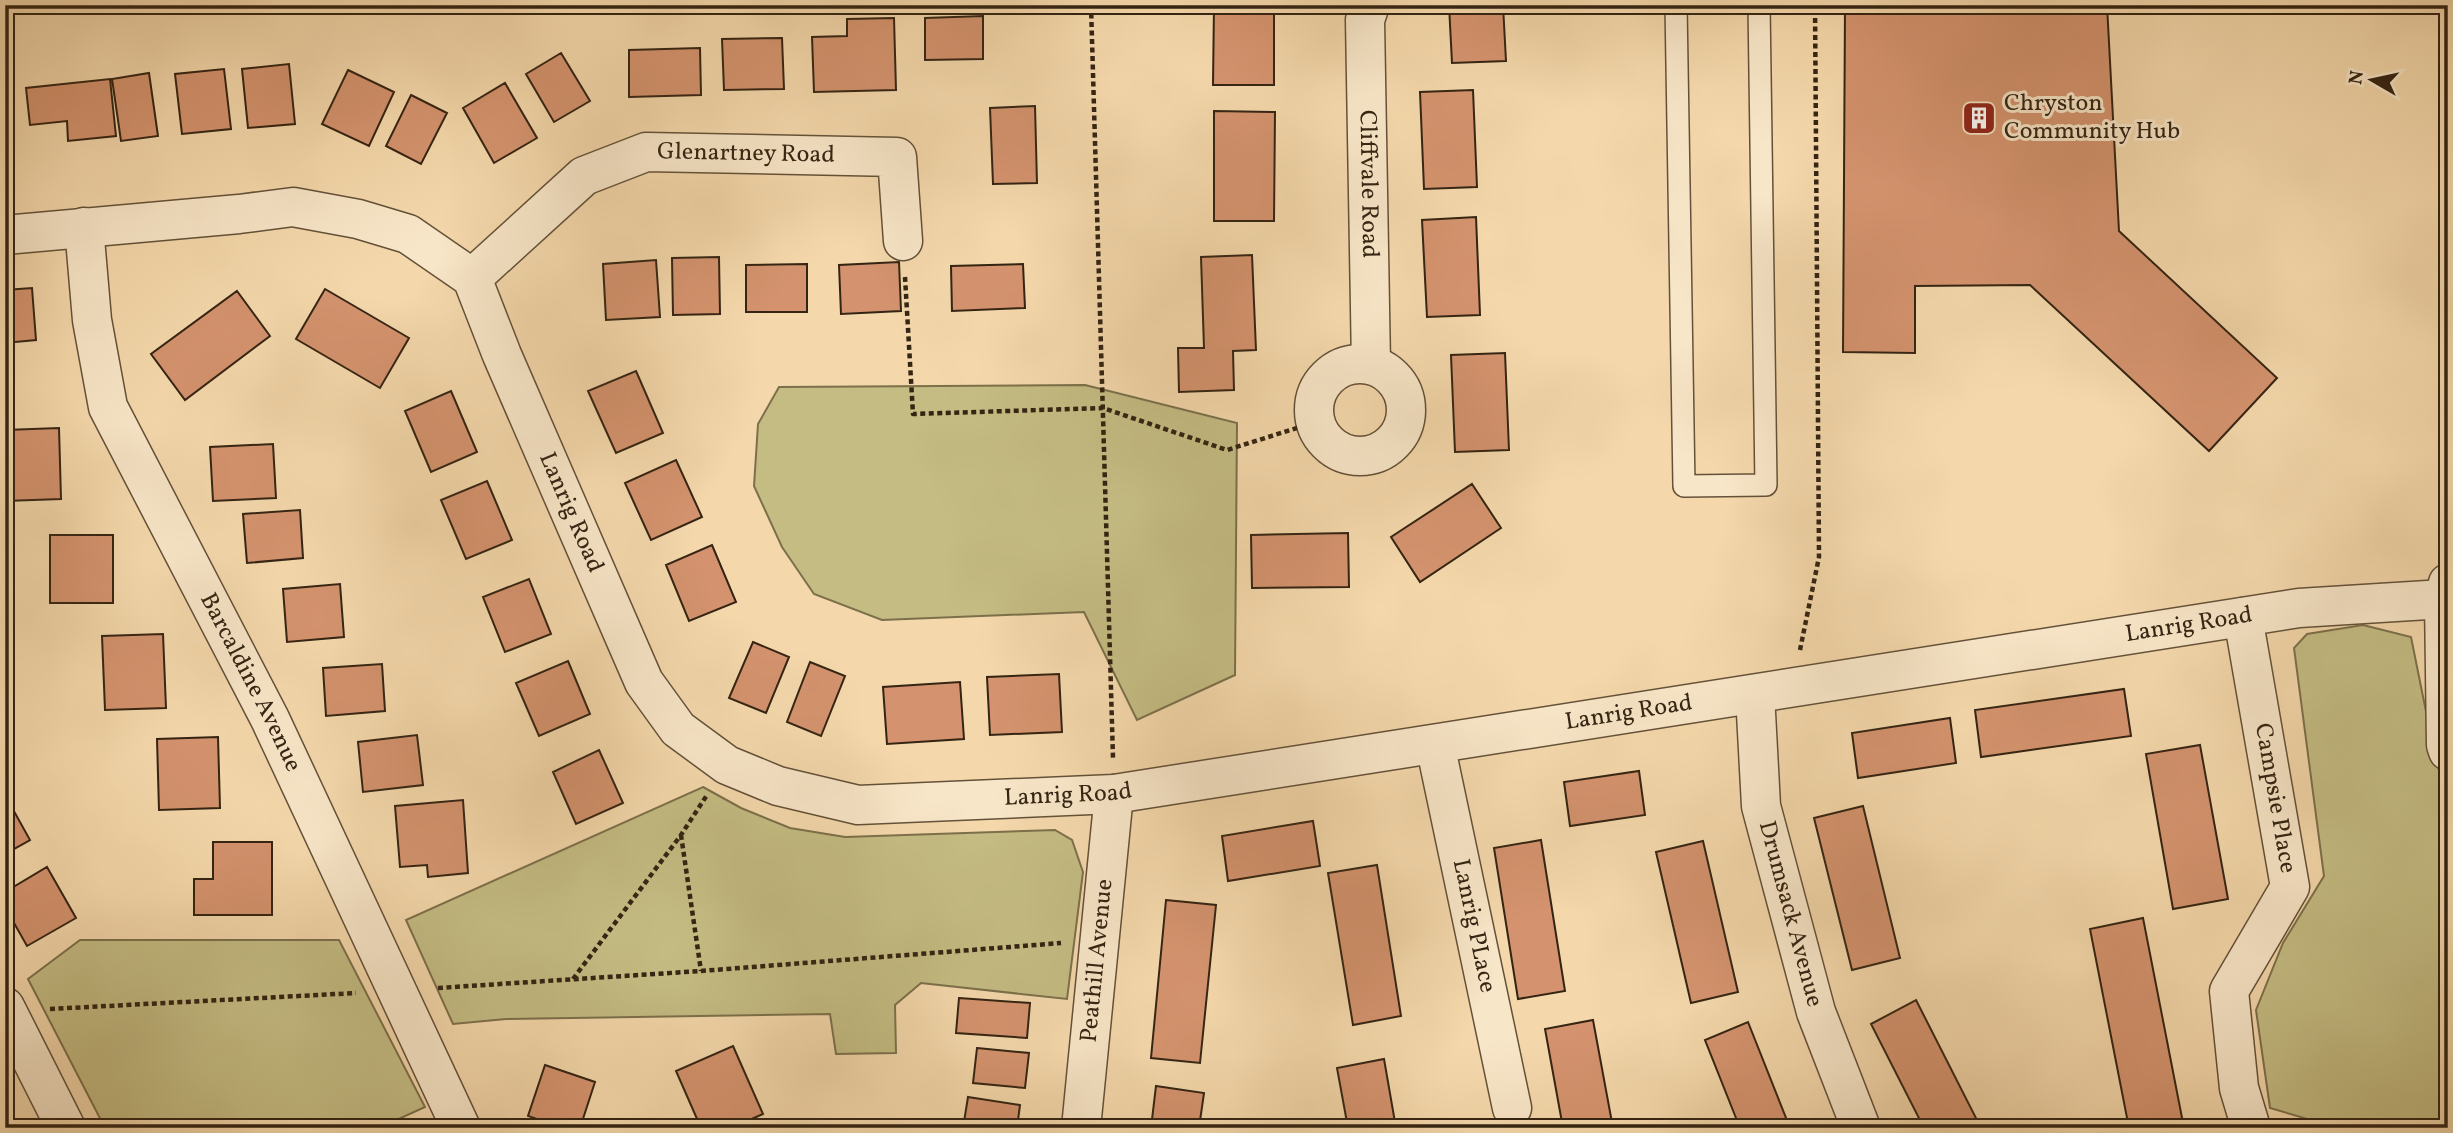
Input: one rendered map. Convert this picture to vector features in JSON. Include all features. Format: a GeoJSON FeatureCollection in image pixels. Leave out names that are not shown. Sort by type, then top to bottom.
{"type":"FeatureCollection","features":[{"type":"Feature","properties":{"kind":"street","name":"Cliffvale Road"},"geometry":{"type":"LineString","coordinates":[[1370,5],[1365,20],[1370,365]]}},
{"type":"Feature","properties":{"kind":"street","name":"Glenartney Road"},"geometry":{"type":"LineString","coordinates":[[472,278],[584,176],[646,152],[897,157],[903,242]]}},
{"type":"Feature","properties":{"kind":"street"},"geometry":{"type":"LineString","coordinates":[[5,235],[293,207],[358,219],[408,234],[472,278]]}},
{"type":"Feature","properties":{"kind":"street","name":"Barcaldine Avenue"},"geometry":{"type":"LineString","coordinates":[[85,227],[92,320],[108,407],[270,719],[461,1128]]}},
{"type":"Feature","properties":{"kind":"street","name":"Lanrig Road"},"geometry":{"type":"LineString","coordinates":[[472,278],[502,355],[644,682],[678,729],[727,765],[778,786],[858,805],[1114,794],[2300,608],[2446,591]]}},
{"type":"Feature","properties":{"kind":"street"},"geometry":{"type":"LineString","coordinates":[[1355,364],[1370,365],[1389,375],[1403,392],[1405,420],[1399,434],[1378,452],[1364,456],[1348,454],[1334,448],[1323,437],[1316,422],[1314,406],[1318,391],[1327,378],[1340,369],[1355,364]]}},
{"type":"Feature","properties":{"kind":"street"},"geometry":{"type":"LineString","coordinates":[[2446,591],[2448,751]]}},
{"type":"Feature","properties":{"kind":"street","name":"Campsie Place"},"geometry":{"type":"LineString","coordinates":[[2243,617],[2290,887],[2229,991],[2239,1088],[2251,1128]]}},
{"type":"Feature","properties":{"kind":"street","name":"Drumsack Avenue"},"geometry":{"type":"LineString","coordinates":[[1755,694],[1761,806],[1816,1012],[1861,1128]]}},
{"type":"Feature","properties":{"kind":"street","name":"Lanrig PLace"},"geometry":{"type":"LineString","coordinates":[[1434,744],[1512,1108]]}},
{"type":"Feature","properties":{"kind":"street","name":"Peathill Avenue"},"geometry":{"type":"LineString","coordinates":[[1081,1128],[1114,794]]}},
{"type":"Feature","properties":{"kind":"street"},"geometry":{"type":"LineString","coordinates":[[6,1009],[66,1128]]}},
{"type":"Feature","properties":{"kind":"lane"},"geometry":{"type":"LineString","coordinates":[[1676,5],[1684,486],[1766,485],[1759,5]]}},
{"type":"Feature","properties":{"kind":"path"},"geometry":{"type":"LineString","coordinates":[[1091,5],[1114,794]]}},
{"type":"Feature","properties":{"kind":"path"},"geometry":{"type":"LineString","coordinates":[[1793,688],[1819,557],[1815,5]]}},
{"type":"Feature","properties":{"kind":"path"},"geometry":{"type":"LineString","coordinates":[[903,242],[913,414],[1103,408],[1227,450],[1316,422]]}},
{"type":"Feature","properties":{"kind":"path"},"geometry":{"type":"LineString","coordinates":[[573,979],[681,835],[727,765]]}},
{"type":"Feature","properties":{"kind":"path"},"geometry":{"type":"LineString","coordinates":[[681,835],[701,971]]}},
{"type":"Feature","properties":{"kind":"path"},"geometry":{"type":"LineString","coordinates":[[6,1009],[397,990],[701,971],[1100,940]]}},
{"type":"Feature","properties":{"kind":"shaded area"},"geometry":{"type":"Polygon","coordinates":[[[1085,385],[1237,423],[1235,675],[1137,720],[1084,612],[882,620],[814,594],[782,547],[754,486],[758,424],[779,387],[1085,385]]]}},
{"type":"Feature","properties":{"kind":"shaded area"},"geometry":{"type":"Polygon","coordinates":[[[2363,625],[2411,637],[2436,761],[2448,799],[2448,1128],[2338,1128],[2270,1108],[2256,1010],[2283,943],[2324,876],[2294,648],[2307,634],[2363,625]]]}},
{"type":"Feature","properties":{"kind":"shaded area"},"geometry":{"type":"Polygon","coordinates":[[[703,787],[741,808],[790,828],[845,837],[1055,830],[1072,840],[1083,872],[1067,999],[921,983],[895,1005],[896,1053],[836,1054],[830,1014],[506,1019],[453,1024],[406,920],[703,787]]]}},
{"type":"Feature","properties":{"kind":"shaded area"},"geometry":{"type":"Polygon","coordinates":[[[80,940],[339,940],[425,1107],[379,1128],[105,1128],[28,979],[80,940]]]}},
{"type":"Feature","properties":{"kind":"building"},"geometry":{"type":"Polygon","coordinates":[[[1214,5],[1274,5],[1274,85],[1213,85],[1214,5]]]}},
{"type":"Feature","properties":{"kind":"building"},"geometry":{"type":"Polygon","coordinates":[[[1449,5],[1503,5],[1506,61],[1452,63],[1449,5]]]}},
{"type":"Feature","properties":{"kind":"building","name":"Chryston Community Hub"},"geometry":{"type":"Polygon","coordinates":[[[1845,5],[2107,5],[2119,231],[2277,378],[2209,451],[2030,285],[1915,286],[1915,353],[1843,352],[1845,5]]]}},
{"type":"Feature","properties":{"kind":"building"},"geometry":{"type":"Polygon","coordinates":[[[983,16],[983,59],[925,60],[925,18],[983,16]]]}},
{"type":"Feature","properties":{"kind":"building"},"geometry":{"type":"Polygon","coordinates":[[[894,18],[896,90],[814,92],[812,37],[847,36],[847,19],[894,18]]]}},
{"type":"Feature","properties":{"kind":"building"},"geometry":{"type":"Polygon","coordinates":[[[782,38],[784,89],[724,90],[722,39],[782,38]]]}},
{"type":"Feature","properties":{"kind":"building"},"geometry":{"type":"Polygon","coordinates":[[[700,48],[701,95],[629,97],[629,50],[700,48]]]}},
{"type":"Feature","properties":{"kind":"building"},"geometry":{"type":"Polygon","coordinates":[[[561,53],[590,101],[554,122],[526,74],[561,53]]]}},
{"type":"Feature","properties":{"kind":"building"},"geometry":{"type":"Polygon","coordinates":[[[289,64],[295,124],[248,128],[242,69],[289,64]]]}},
{"type":"Feature","properties":{"kind":"building"},"geometry":{"type":"Polygon","coordinates":[[[224,69],[231,129],[182,134],[175,74],[224,69]]]}},
{"type":"Feature","properties":{"kind":"building"},"geometry":{"type":"Polygon","coordinates":[[[348,70],[394,92],[369,146],[322,124],[348,70]]]}},
{"type":"Feature","properties":{"kind":"building"},"geometry":{"type":"Polygon","coordinates":[[[149,73],[158,136],[121,141],[112,79],[149,73]]]}},
{"type":"Feature","properties":{"kind":"building"},"geometry":{"type":"Polygon","coordinates":[[[110,79],[116,136],[68,141],[67,121],[30,125],[26,88],[110,79]]]}},
{"type":"Feature","properties":{"kind":"building"},"geometry":{"type":"Polygon","coordinates":[[[505,83],[537,138],[494,163],[463,108],[505,83]]]}},
{"type":"Feature","properties":{"kind":"building"},"geometry":{"type":"Polygon","coordinates":[[[1473,90],[1477,187],[1424,189],[1420,92],[1473,90]]]}},
{"type":"Feature","properties":{"kind":"building"},"geometry":{"type":"Polygon","coordinates":[[[411,95],[447,113],[421,164],[386,146],[411,95]]]}},
{"type":"Feature","properties":{"kind":"building"},"geometry":{"type":"Polygon","coordinates":[[[1035,106],[1037,183],[993,184],[990,108],[1035,106]]]}},
{"type":"Feature","properties":{"kind":"building"},"geometry":{"type":"Polygon","coordinates":[[[1214,111],[1275,112],[1274,221],[1214,221],[1214,111]]]}},
{"type":"Feature","properties":{"kind":"building"},"geometry":{"type":"Polygon","coordinates":[[[1476,217],[1480,315],[1427,317],[1422,220],[1476,217]]]}},
{"type":"Feature","properties":{"kind":"building"},"geometry":{"type":"Polygon","coordinates":[[[1252,255],[1256,350],[1233,351],[1234,390],[1179,392],[1178,348],[1204,348],[1201,257],[1252,255]]]}},
{"type":"Feature","properties":{"kind":"building"},"geometry":{"type":"Polygon","coordinates":[[[719,257],[720,314],[673,315],[672,258],[719,257]]]}},
{"type":"Feature","properties":{"kind":"building"},"geometry":{"type":"Polygon","coordinates":[[[656,260],[660,317],[606,320],[603,264],[656,260]]]}},
{"type":"Feature","properties":{"kind":"building"},"geometry":{"type":"Polygon","coordinates":[[[899,262],[901,311],[841,314],[839,265],[899,262]]]}},
{"type":"Feature","properties":{"kind":"building"},"geometry":{"type":"Polygon","coordinates":[[[807,264],[807,312],[746,312],[746,265],[807,264]]]}},
{"type":"Feature","properties":{"kind":"building"},"geometry":{"type":"Polygon","coordinates":[[[1023,264],[1025,308],[952,311],[951,266],[1023,264]]]}},
{"type":"Feature","properties":{"kind":"building"},"geometry":{"type":"Polygon","coordinates":[[[32,288],[36,340],[5,343],[5,290],[32,288]]]}},
{"type":"Feature","properties":{"kind":"building"},"geometry":{"type":"Polygon","coordinates":[[[325,289],[409,338],[380,388],[296,339],[325,289]]]}},
{"type":"Feature","properties":{"kind":"building"},"geometry":{"type":"Polygon","coordinates":[[[237,291],[270,336],[185,400],[151,354],[237,291]]]}},
{"type":"Feature","properties":{"kind":"building"},"geometry":{"type":"Polygon","coordinates":[[[1505,353],[1509,450],[1455,452],[1451,355],[1505,353]]]}},
{"type":"Feature","properties":{"kind":"building"},"geometry":{"type":"Polygon","coordinates":[[[636,371],[663,433],[616,453],[588,391],[636,371]]]}},
{"type":"Feature","properties":{"kind":"building"},"geometry":{"type":"Polygon","coordinates":[[[451,391],[477,452],[431,472],[405,411],[451,391]]]}},
{"type":"Feature","properties":{"kind":"building"},"geometry":{"type":"Polygon","coordinates":[[[59,428],[61,499],[5,501],[5,430],[59,428]]]}},
{"type":"Feature","properties":{"kind":"building"},"geometry":{"type":"Polygon","coordinates":[[[273,444],[276,498],[213,501],[210,447],[273,444]]]}},
{"type":"Feature","properties":{"kind":"building"},"geometry":{"type":"Polygon","coordinates":[[[676,460],[702,517],[651,540],[625,483],[676,460]]]}},
{"type":"Feature","properties":{"kind":"building"},"geometry":{"type":"Polygon","coordinates":[[[487,481],[512,540],[466,559],[441,500],[487,481]]]}},
{"type":"Feature","properties":{"kind":"building"},"geometry":{"type":"Polygon","coordinates":[[[1472,484],[1501,528],[1420,582],[1391,537],[1472,484]]]}},
{"type":"Feature","properties":{"kind":"building"},"geometry":{"type":"Polygon","coordinates":[[[300,510],[303,558],[247,563],[243,514],[300,510]]]}},
{"type":"Feature","properties":{"kind":"building"},"geometry":{"type":"Polygon","coordinates":[[[1348,533],[1349,587],[1252,588],[1251,535],[1348,533]]]}},
{"type":"Feature","properties":{"kind":"building"},"geometry":{"type":"Polygon","coordinates":[[[50,535],[113,535],[113,603],[50,603],[50,535]]]}},
{"type":"Feature","properties":{"kind":"building"},"geometry":{"type":"Polygon","coordinates":[[[712,545],[736,602],[689,621],[666,565],[712,545]]]}},
{"type":"Feature","properties":{"kind":"building"},"geometry":{"type":"Polygon","coordinates":[[[529,579],[551,634],[505,652],[483,597],[529,579]]]}},
{"type":"Feature","properties":{"kind":"building"},"geometry":{"type":"Polygon","coordinates":[[[340,584],[344,637],[287,642],[283,589],[340,584]]]}},
{"type":"Feature","properties":{"kind":"building"},"geometry":{"type":"Polygon","coordinates":[[[163,634],[166,708],[105,710],[102,636],[163,634]]]}},
{"type":"Feature","properties":{"kind":"building"},"geometry":{"type":"Polygon","coordinates":[[[753,642],[789,657],[766,713],[729,698],[753,642]]]}},
{"type":"Feature","properties":{"kind":"building"},"geometry":{"type":"Polygon","coordinates":[[[568,661],[590,714],[539,736],[516,683],[568,661]]]}},
{"type":"Feature","properties":{"kind":"building"},"geometry":{"type":"Polygon","coordinates":[[[810,662],[845,676],[821,736],[787,722],[810,662]]]}},
{"type":"Feature","properties":{"kind":"building"},"geometry":{"type":"Polygon","coordinates":[[[382,664],[385,711],[326,716],[323,668],[382,664]]]}},
{"type":"Feature","properties":{"kind":"building"},"geometry":{"type":"Polygon","coordinates":[[[1059,674],[1062,732],[990,735],[987,677],[1059,674]]]}},
{"type":"Feature","properties":{"kind":"building"},"geometry":{"type":"Polygon","coordinates":[[[960,682],[964,739],[887,744],[883,687],[960,682]]]}},
{"type":"Feature","properties":{"kind":"building"},"geometry":{"type":"Polygon","coordinates":[[[2124,689],[2131,736],[1981,757],[1975,710],[2124,689]]]}},
{"type":"Feature","properties":{"kind":"building"},"geometry":{"type":"Polygon","coordinates":[[[1950,718],[1956,763],[1858,778],[1852,733],[1950,718]]]}},
{"type":"Feature","properties":{"kind":"building"},"geometry":{"type":"Polygon","coordinates":[[[417,735],[423,785],[363,792],[358,742],[417,735]]]}},
{"type":"Feature","properties":{"kind":"building"},"geometry":{"type":"Polygon","coordinates":[[[218,737],[220,808],[159,810],[157,739],[218,737]]]}},
{"type":"Feature","properties":{"kind":"building"},"geometry":{"type":"Polygon","coordinates":[[[2200,745],[2228,899],[2173,909],[2146,754],[2200,745]]]}},
{"type":"Feature","properties":{"kind":"building"},"geometry":{"type":"Polygon","coordinates":[[[599,750],[623,803],[576,824],[553,772],[599,750]]]}},
{"type":"Feature","properties":{"kind":"building"},"geometry":{"type":"Polygon","coordinates":[[[1639,771],[1645,815],[1570,826],[1564,782],[1639,771]]]}},
{"type":"Feature","properties":{"kind":"building"},"geometry":{"type":"Polygon","coordinates":[[[5,795],[30,840],[5,854],[5,795]]]}},
{"type":"Feature","properties":{"kind":"building"},"geometry":{"type":"Polygon","coordinates":[[[463,800],[468,873],[428,877],[427,865],[400,867],[395,806],[463,800]]]}},
{"type":"Feature","properties":{"kind":"building"},"geometry":{"type":"Polygon","coordinates":[[[1863,806],[1900,958],[1852,970],[1814,818],[1863,806]]]}},
{"type":"Feature","properties":{"kind":"building"},"geometry":{"type":"Polygon","coordinates":[[[1313,821],[1320,866],[1228,881],[1222,836],[1313,821]]]}},
{"type":"Feature","properties":{"kind":"building"},"geometry":{"type":"Polygon","coordinates":[[[1541,840],[1565,991],[1518,999],[1494,848],[1541,840]]]}},
{"type":"Feature","properties":{"kind":"building"},"geometry":{"type":"Polygon","coordinates":[[[1703,841],[1738,992],[1691,1003],[1656,852],[1703,841]]]}},
{"type":"Feature","properties":{"kind":"building"},"geometry":{"type":"Polygon","coordinates":[[[213,842],[272,842],[272,915],[194,915],[194,879],[213,879],[213,842]]]}},
{"type":"Feature","properties":{"kind":"building"},"geometry":{"type":"Polygon","coordinates":[[[1377,865],[1401,1016],[1353,1025],[1328,873],[1377,865]]]}},
{"type":"Feature","properties":{"kind":"building"},"geometry":{"type":"Polygon","coordinates":[[[47,867],[76,918],[27,946],[5,907],[5,892],[47,867]]]}},
{"type":"Feature","properties":{"kind":"building"},"geometry":{"type":"Polygon","coordinates":[[[1166,900],[1216,905],[1200,1063],[1151,1058],[1166,900]]]}},
{"type":"Feature","properties":{"kind":"building"},"geometry":{"type":"Polygon","coordinates":[[[2143,918],[2184,1128],[2129,1128],[2090,929],[2143,918]]]}},
{"type":"Feature","properties":{"kind":"building"},"geometry":{"type":"Polygon","coordinates":[[[959,998],[1030,1003],[1027,1038],[956,1033],[959,998]]]}},
{"type":"Feature","properties":{"kind":"building"},"geometry":{"type":"Polygon","coordinates":[[[1916,1000],[1981,1128],[1924,1128],[1871,1024],[1916,1000]]]}},
{"type":"Feature","properties":{"kind":"building"},"geometry":{"type":"Polygon","coordinates":[[[1593,1020],[1613,1128],[1563,1128],[1545,1029],[1593,1020]]]}},
{"type":"Feature","properties":{"kind":"building"},"geometry":{"type":"Polygon","coordinates":[[[1748,1022],[1790,1128],[1740,1128],[1705,1040],[1748,1022]]]}},
{"type":"Feature","properties":{"kind":"building"},"geometry":{"type":"Polygon","coordinates":[[[733,1046],[763,1114],[731,1128],[701,1128],[676,1071],[733,1046]]]}},
{"type":"Feature","properties":{"kind":"building"},"geometry":{"type":"Polygon","coordinates":[[[977,1048],[1029,1053],[1025,1088],[973,1083],[977,1048]]]}},
{"type":"Feature","properties":{"kind":"building"},"geometry":{"type":"Polygon","coordinates":[[[1384,1059],[1396,1128],[1348,1128],[1337,1068],[1384,1059]]]}},
{"type":"Feature","properties":{"kind":"building"},"geometry":{"type":"Polygon","coordinates":[[[545,1065],[595,1082],[580,1128],[563,1128],[528,1116],[545,1065]]]}},
{"type":"Feature","properties":{"kind":"building"},"geometry":{"type":"Polygon","coordinates":[[[1156,1086],[1204,1093],[1199,1128],[1151,1128],[1156,1086]]]}},
{"type":"Feature","properties":{"kind":"building"},"geometry":{"type":"Polygon","coordinates":[[[968,1097],[1020,1105],[1017,1128],[963,1128],[968,1097]]]}},
{"type":"Feature","properties":{"kind":"place","name":"Chryston Community Hub"},"geometry":{"type":"Point","coordinates":[1979,118]}}]}
